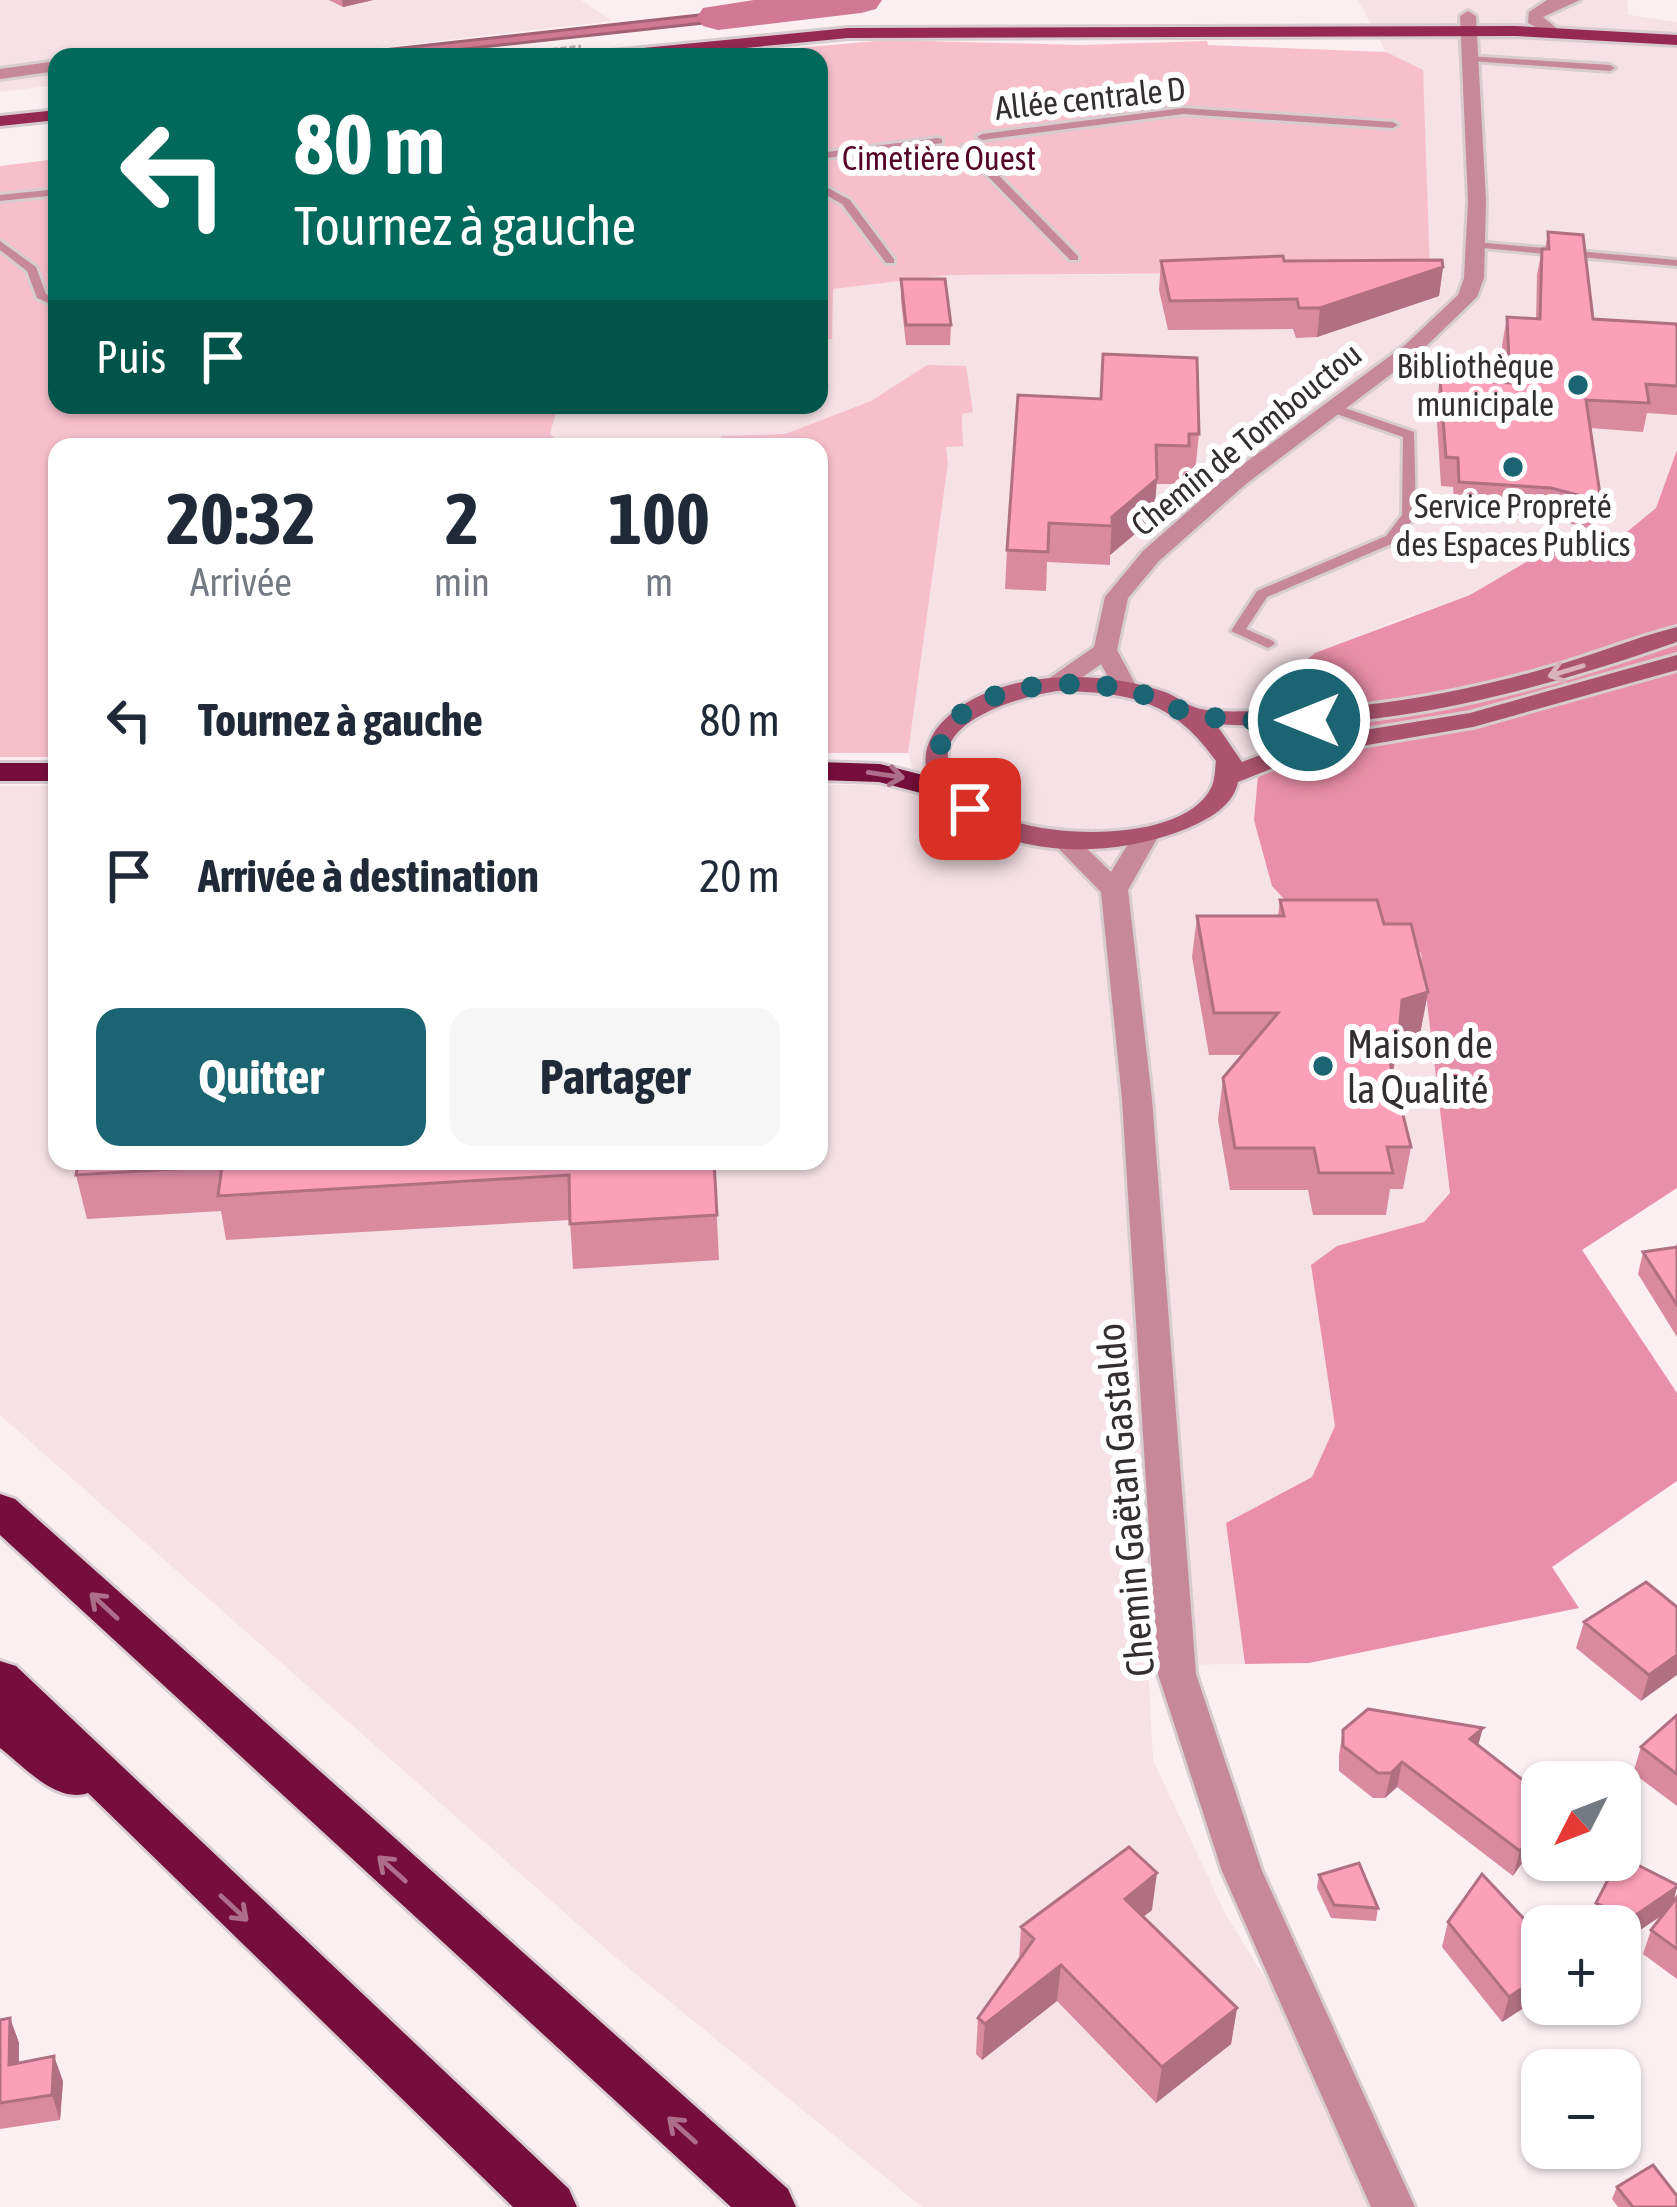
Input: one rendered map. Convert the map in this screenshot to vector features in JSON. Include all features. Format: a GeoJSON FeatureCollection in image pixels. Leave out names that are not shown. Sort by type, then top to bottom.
{"type":"FeatureCollection","features":[{"type":"Feature","properties":{"kind":"highway"},"geometry":{"type":"LineString","coordinates":[[828,771],[880,773],[951,792]]}},
{"type":"Feature","properties":{"kind":"highway"},"geometry":{"type":"LineString","coordinates":[[0,772],[48,772]]}},
{"type":"Feature","properties":{"kind":"highway"},"geometry":{"type":"LineString","coordinates":[[0,1510],[769,2207]]}},
{"type":"Feature","properties":{"kind":"highway"},"geometry":{"type":"LineString","coordinates":[[0,1679],[550,2207]]}},
{"type":"Feature","properties":{"kind":"highway"},"geometry":{"type":"LineString","coordinates":[[0,1722],[191,1867]]}},
{"type":"Feature","properties":{"kind":"main road"},"geometry":{"type":"LineString","coordinates":[[694,48],[848,33],[1144,33],[1534,18],[1677,38]]}},
{"type":"Feature","properties":{"kind":"main road"},"geometry":{"type":"LineString","coordinates":[[1469,24],[1677,38]]}},
{"type":"Feature","properties":{"kind":"main road"},"geometry":{"type":"LineString","coordinates":[[0,121],[48,116]]}},
{"type":"Feature","properties":{"kind":"main road"},"geometry":{"type":"LineString","coordinates":[[1192,715],[1214,734],[1227,755],[1228,777],[1220,796],[1202,813],[1145,837],[1064,841],[997,824],[951,792],[940,774],[937,755],[942,737],[955,721],[998,695],[1057,684],[1126,689],[1192,715],[1278,721],[1400,710],[1560,674],[1677,634]]}},
{"type":"Feature","properties":{"kind":"main road"},"geometry":{"type":"LineString","coordinates":[[1228,777],[1297,748],[1473,720],[1677,662]]}},
{"type":"Feature","properties":{"kind":"street"},"geometry":{"type":"LineString","coordinates":[[1552,32],[1534,18],[1541,8],[1572,0]]}},
{"type":"Feature","properties":{"kind":"street","name":"Chemin de Tombouctou"},"geometry":{"type":"LineString","coordinates":[[1106,650],[1118,597],[1132,575],[1238,478],[1448,318],[1467,297],[1474,278],[1475,245],[1469,24]]}},
{"type":"Feature","properties":{"kind":"street"},"geometry":{"type":"LineString","coordinates":[[0,74],[48,67]]}},
{"type":"Feature","properties":{"kind":"street"},"geometry":{"type":"LineString","coordinates":[[1057,684],[1106,650],[1126,689]]}},
{"type":"Feature","properties":{"kind":"street"},"geometry":{"type":"LineString","coordinates":[[1064,841],[1114,890],[1145,837]]}},
{"type":"Feature","properties":{"kind":"street","name":"Chemin Gaëtan Gastaldo"},"geometry":{"type":"LineString","coordinates":[[1114,890],[1137,1099],[1178,1674],[1243,1871],[1393,2207]]}},
{"type":"Feature","properties":{"kind":"lane"},"geometry":{"type":"LineString","coordinates":[[1471,58],[1610,68]]}},
{"type":"Feature","properties":{"kind":"lane","name":"Allée centrale D"},"geometry":{"type":"LineString","coordinates":[[982,137],[1183,111],[1393,124]]}},
{"type":"Feature","properties":{"kind":"lane"},"geometry":{"type":"LineString","coordinates":[[828,155],[938,141]]}},
{"type":"Feature","properties":{"kind":"lane"},"geometry":{"type":"LineString","coordinates":[[966,148],[1074,258]]}},
{"type":"Feature","properties":{"kind":"lane"},"geometry":{"type":"LineString","coordinates":[[828,191],[847,202],[890,261]]}},
{"type":"Feature","properties":{"kind":"lane"},"geometry":{"type":"LineString","coordinates":[[0,198],[48,193]]}},
{"type":"Feature","properties":{"kind":"lane"},"geometry":{"type":"LineString","coordinates":[[0,244],[32,269],[41,296],[48,299]]}},
{"type":"Feature","properties":{"kind":"lane"},"geometry":{"type":"LineString","coordinates":[[1475,245],[1677,263]]}},
{"type":"Feature","properties":{"kind":"lane"},"geometry":{"type":"LineString","coordinates":[[1268,644],[1238,631],[1262,594],[1391,539],[1409,515],[1409,435],[1329,407]]}},
{"type":"Feature","properties":{"kind":"shaded area"},"geometry":{"type":"Polygon","coordinates":[[[0,0],[581,0],[612,21],[378,48],[48,48],[48,86],[0,92],[0,0]]]}},
{"type":"Feature","properties":{"kind":"shaded area"},"geometry":{"type":"Polygon","coordinates":[[[1358,0],[1627,0],[1628,15],[1677,22],[1677,450],[1656,508],[1616,541],[1567,542],[1470,595],[1382,626],[1283,679],[1264,708],[1254,820],[1421,953],[1450,1194],[1424,1222],[1337,1246],[1311,1265],[1335,1426],[1312,1477],[1226,1523],[1245,1664],[1148,1665],[1153,1760],[1226,1915],[1340,2100],[1373,2207],[922,2207],[615,1957],[0,1415],[0,786],[48,786],[48,1170],[828,1170],[828,785],[885,785],[921,796],[908,753],[948,463],[946,446],[963,433],[962,413],[973,412],[927,365],[871,401],[785,434],[555,438],[550,434],[556,414],[828,414],[832,289],[950,275],[1370,274],[1423,71],[1386,52],[1358,0]]]}},
{"type":"Feature","properties":{"kind":"shaded area"},"geometry":{"type":"Polygon","coordinates":[[[825,1],[834,9],[473,48],[401,48],[825,1]]]}},
{"type":"Feature","properties":{"kind":"shaded area"},"geometry":{"type":"Polygon","coordinates":[[[1677,450],[1677,1188],[1582,1250],[1677,1393],[1677,1481],[1552,1567],[1579,1608],[1309,1663],[1245,1664],[1226,1523],[1312,1477],[1335,1426],[1311,1265],[1337,1246],[1424,1222],[1450,1193],[1421,953],[1392,932],[1297,913],[1272,886],[1254,820],[1264,708],[1283,679],[1315,653],[1470,595],[1567,542],[1616,541],[1656,508],[1677,450]]]}},
{"type":"Feature","properties":{"kind":"green space","name":"Cimetière Ouest"},"geometry":{"type":"Polygon","coordinates":[[[887,40],[1080,45],[1207,41],[1208,45],[1386,52],[1423,70],[1430,272],[950,275],[833,289],[832,339],[828,339],[828,48],[797,48],[887,40]]]}},
{"type":"Feature","properties":{"kind":"green space"},"geometry":{"type":"Polygon","coordinates":[[[48,160],[48,414],[556,414],[550,434],[555,438],[48,438],[48,757],[0,757],[0,166],[48,160]]]}},
{"type":"Feature","properties":{"kind":"green space"},"geometry":{"type":"Polygon","coordinates":[[[927,365],[966,366],[973,412],[962,414],[963,446],[946,447],[948,463],[908,753],[828,753],[828,438],[721,436],[785,434],[871,401],[927,365]]]}},
{"type":"Feature","properties":{"kind":"building"},"geometry":{"type":"Polygon","coordinates":[[[1548,232],[1583,235],[1593,319],[1677,327],[1677,386],[1646,384],[1649,403],[1586,400],[1601,501],[1551,488],[1459,482],[1458,458],[1446,457],[1440,379],[1510,383],[1507,317],[1540,319],[1542,249],[1549,249],[1548,232]]]}},
{"type":"Feature","properties":{"kind":"building"},"geometry":{"type":"Polygon","coordinates":[[[1283,256],[1284,261],[1442,260],[1443,267],[1320,308],[1299,308],[1297,299],[1170,301],[1161,261],[1283,256]]]}},
{"type":"Feature","properties":{"kind":"building"},"geometry":{"type":"Polygon","coordinates":[[[901,279],[945,279],[951,325],[906,325],[901,279]]]}},
{"type":"Feature","properties":{"kind":"building"},"geometry":{"type":"Polygon","coordinates":[[[1103,354],[1197,358],[1199,434],[1189,434],[1189,446],[1156,445],[1157,479],[1112,517],[1112,526],[1049,523],[1048,552],[1007,550],[1018,395],[1101,399],[1103,354]]]}},
{"type":"Feature","properties":{"kind":"building","name":"Maison de la Qualité"},"geometry":{"type":"Polygon","coordinates":[[[1280,900],[1377,900],[1384,924],[1411,924],[1428,992],[1402,1000],[1399,1035],[1388,1055],[1411,1147],[1387,1147],[1393,1173],[1319,1173],[1314,1148],[1235,1148],[1223,1078],[1278,1013],[1214,1013],[1197,916],[1284,916],[1280,900]]]}},
{"type":"Feature","properties":{"kind":"building"},"geometry":{"type":"Polygon","coordinates":[[[77,1170],[157,1170],[76,1175],[77,1170]]]}},
{"type":"Feature","properties":{"kind":"building"},"geometry":{"type":"Polygon","coordinates":[[[221,1170],[714,1170],[717,1215],[570,1224],[569,1175],[218,1196],[221,1170]]]}},
{"type":"Feature","properties":{"kind":"building"},"geometry":{"type":"Polygon","coordinates":[[[1677,1247],[1677,1305],[1643,1252],[1677,1247]]]}},
{"type":"Feature","properties":{"kind":"building"},"geometry":{"type":"Polygon","coordinates":[[[1646,1582],[1677,1607],[1677,1655],[1649,1675],[1584,1622],[1646,1582]]]}},
{"type":"Feature","properties":{"kind":"building"},"geometry":{"type":"Polygon","coordinates":[[[1368,1709],[1483,1728],[1470,1739],[1521,1779],[1521,1850],[1402,1762],[1391,1773],[1378,1773],[1343,1746],[1343,1730],[1368,1709]]]}},
{"type":"Feature","properties":{"kind":"building"},"geometry":{"type":"Polygon","coordinates":[[[1677,1715],[1677,1774],[1641,1747],[1677,1715]]]}},
{"type":"Feature","properties":{"kind":"building"},"geometry":{"type":"Polygon","coordinates":[[[1129,1847],[1157,1873],[1125,1899],[1237,2008],[1162,2067],[1061,1965],[985,2024],[978,2018],[1034,1939],[1021,1927],[1129,1847]]]}},
{"type":"Feature","properties":{"kind":"building"},"geometry":{"type":"Polygon","coordinates":[[[1359,1863],[1378,1908],[1334,1905],[1319,1875],[1359,1863]]]}},
{"type":"Feature","properties":{"kind":"building"},"geometry":{"type":"Polygon","coordinates":[[[1641,1867],[1677,1885],[1641,1912],[1641,1905],[1596,1903],[1607,1881],[1641,1881],[1641,1867]]]}},
{"type":"Feature","properties":{"kind":"building"},"geometry":{"type":"Polygon","coordinates":[[[1482,1874],[1521,1916],[1521,1989],[1509,1997],[1448,1922],[1482,1874]]]}},
{"type":"Feature","properties":{"kind":"building"},"geometry":{"type":"Polygon","coordinates":[[[1677,1897],[1677,1949],[1651,1930],[1677,1897]]]}},
{"type":"Feature","properties":{"kind":"building"},"geometry":{"type":"Polygon","coordinates":[[[10,2018],[9,2065],[54,2056],[52,2095],[0,2103],[0,2020],[10,2018]]]}},
{"type":"Feature","properties":{"kind":"building"},"geometry":{"type":"Polygon","coordinates":[[[1653,2165],[1677,2196],[1677,2207],[1633,2207],[1617,2187],[1653,2165]]]}},
{"type":"Feature","properties":{"kind":"waterway"},"geometry":{"type":"LineString","coordinates":[[718,17],[861,0]]}},
{"type":"Feature","properties":{"kind":"place","name":"Bibliothèque municipale"},"geometry":{"type":"Point","coordinates":[1578,385]}},
{"type":"Feature","properties":{"kind":"place","name":"Service Propreté des Espaces Publics"},"geometry":{"type":"Point","coordinates":[1513,467]}},
{"type":"Feature","properties":{"kind":"place","name":"Maison de la Qualité"},"geometry":{"type":"Point","coordinates":[1323,1066]}},
{"type":"Feature","properties":{"kind":"route"},"geometry":{"type":"LineString","coordinates":[[970,809],[940,774],[937,755],[942,737],[955,721],[998,695],[1057,684],[1092,684],[1162,700],[1192,715],[1309,720]]}}]}
